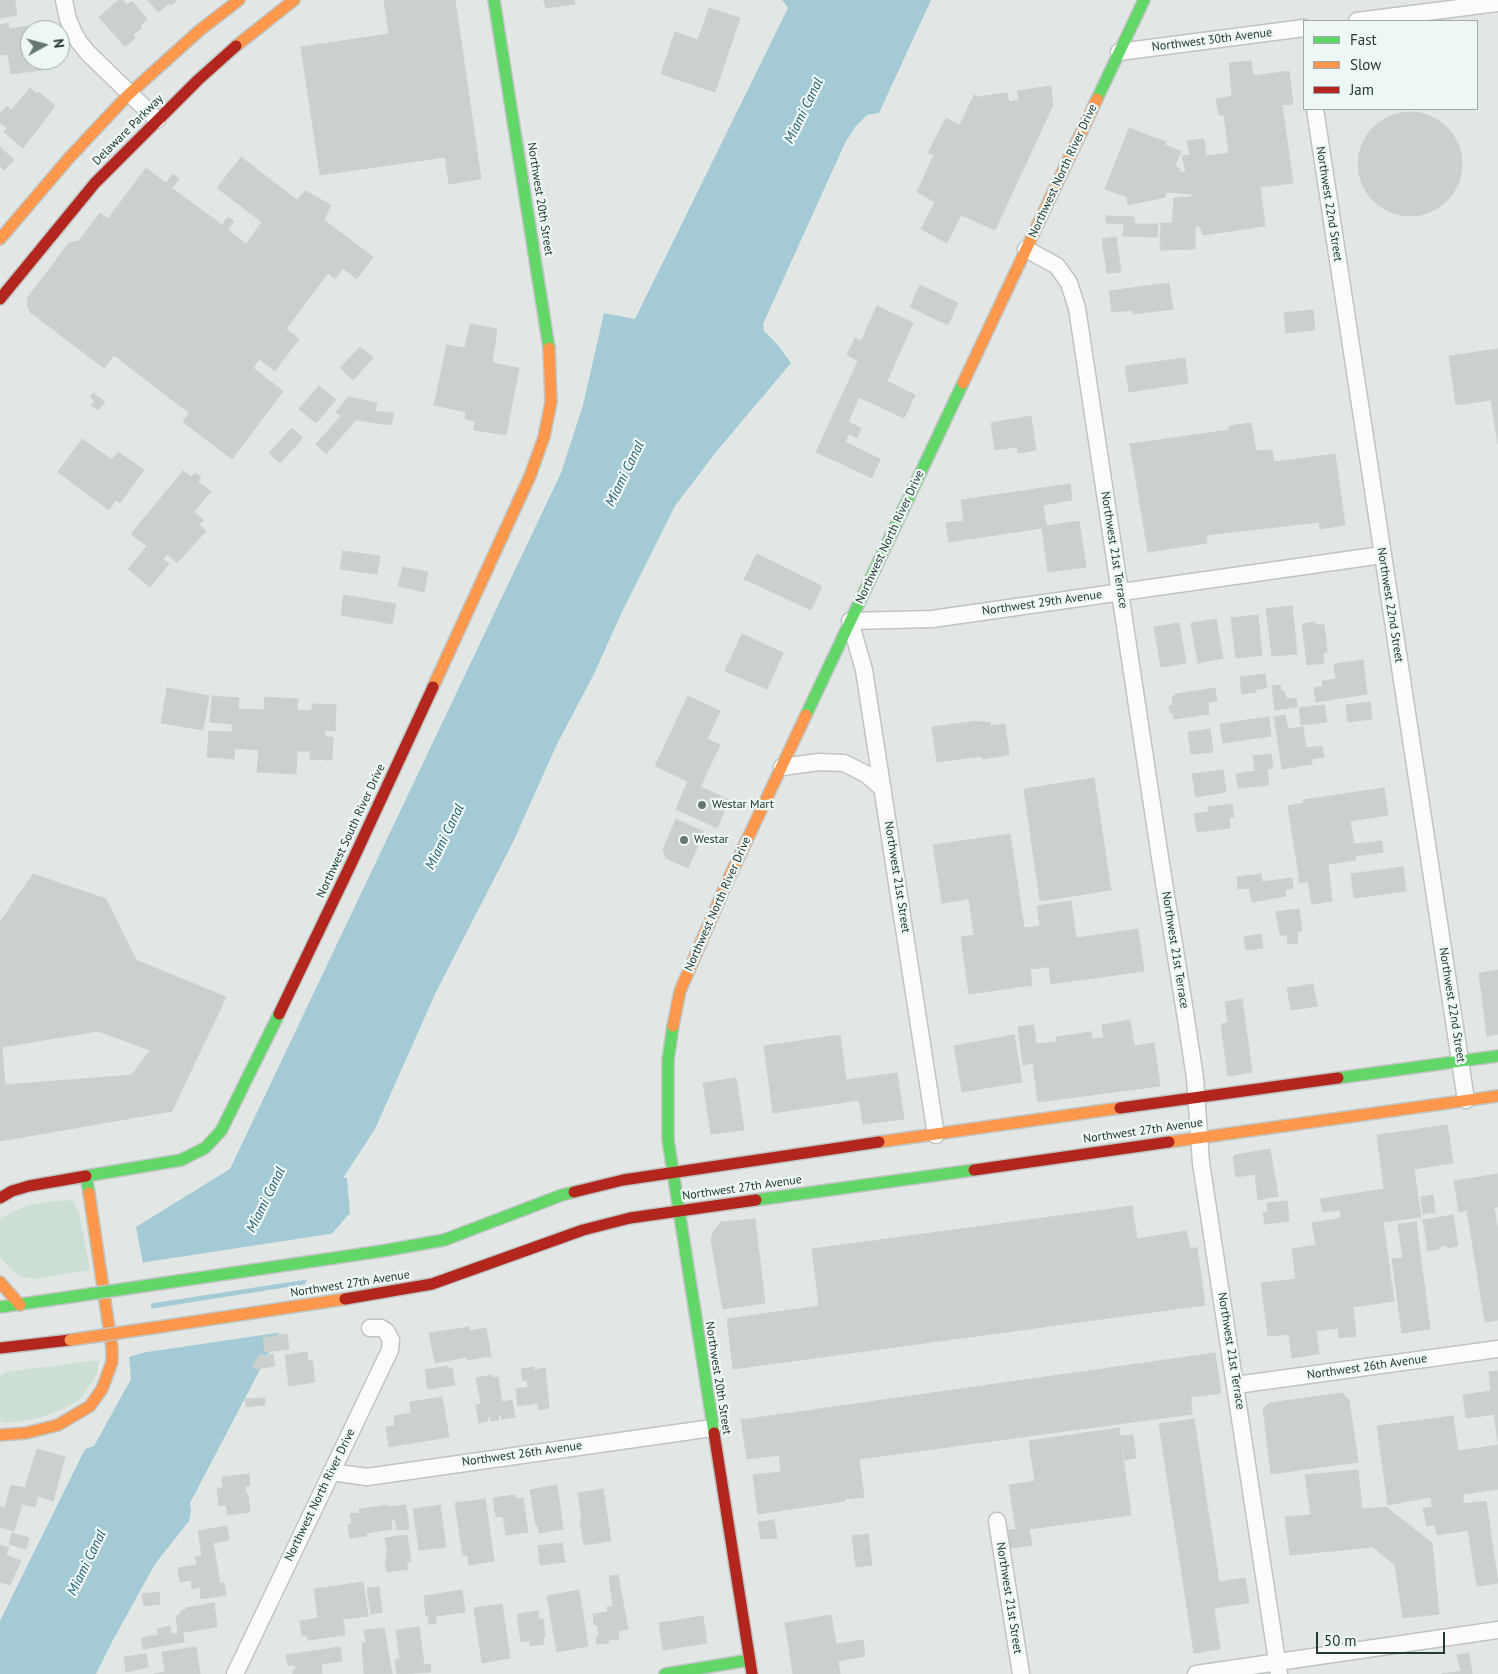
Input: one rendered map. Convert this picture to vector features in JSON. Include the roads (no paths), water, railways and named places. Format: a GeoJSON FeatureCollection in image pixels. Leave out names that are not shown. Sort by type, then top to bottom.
{"type":"FeatureCollection","features":[{"type":"Feature","properties":{"kind":"main road","name":"Delaware Parkway"},"geometry":{"type":"LineString","coordinates":[[0,239],[69,158],[129,94],[200,30],[238,0]]}},
{"type":"Feature","properties":{"kind":"main road","name":"Delaware Parkway"},"geometry":{"type":"LineString","coordinates":[[0,299],[94,184],[198,80],[294,0]]}},
{"type":"Feature","properties":{"kind":"main road","name":"Northwest 20th Street"},"geometry":{"type":"LineString","coordinates":[[494,0],[547,334],[551,369],[551,402]]}},
{"type":"Feature","properties":{"kind":"main road","name":"Northwest North River Drive"},"geometry":{"type":"LineString","coordinates":[[667,1085],[670,1037],[680,991],[728,880],[1144,0]]}},
{"type":"Feature","properties":{"kind":"main road","name":"Northwest South River Drive"},"geometry":{"type":"LineString","coordinates":[[0,1198],[12,1191],[29,1186],[181,1160],[205,1148],[221,1131],[351,864],[526,485],[544,437],[551,402]]}},
{"type":"Feature","properties":{"kind":"main road","name":"Northwest 27th Avenue"},"geometry":{"type":"LineString","coordinates":[[0,1307],[382,1251],[444,1240],[537,1203],[584,1188],[623,1180],[936,1134],[1498,1056]]}},
{"type":"Feature","properties":{"kind":"main road","name":"Northwest 20th Street"},"geometry":{"type":"LineString","coordinates":[[667,1085],[668,1131],[672,1172],[752,1674]]}},
{"type":"Feature","properties":{"kind":"main road","name":"Northwest 27th Avenue"},"geometry":{"type":"LineString","coordinates":[[2,1350],[386,1293],[432,1284],[583,1230],[630,1218],[1498,1096]]}},
{"type":"Feature","properties":{"kind":"main road"},"geometry":{"type":"LineString","coordinates":[[0,1435],[42,1430],[71,1419],[90,1406],[96,1399],[112,1362],[112,1348],[86,1176]]}},
{"type":"Feature","properties":{"kind":"main road"},"geometry":{"type":"LineString","coordinates":[[0,1282],[20,1305]]}},
{"type":"Feature","properties":{"kind":"main road"},"geometry":{"type":"LineString","coordinates":[[665,1674],[750,1660]]}},
{"type":"Feature","properties":{"kind":"street"},"geometry":{"type":"LineString","coordinates":[[64,0],[68,19],[79,42],[129,94],[158,120]]}},
{"type":"Feature","properties":{"kind":"street"},"geometry":{"type":"LineString","coordinates":[[1365,20],[1498,3]]}},
{"type":"Feature","properties":{"kind":"street","name":"Northwest 30th Avenue"},"geometry":{"type":"LineString","coordinates":[[1119,52],[1303,32]]}},
{"type":"Feature","properties":{"kind":"street","name":"Northwest 22nd Street"},"geometry":{"type":"LineString","coordinates":[[1315,110],[1466,1100]]}},
{"type":"Feature","properties":{"kind":"street","name":"Northwest 21st Terrace"},"geometry":{"type":"LineString","coordinates":[[1026,249],[1057,266],[1069,284],[1073,295],[1185,1012],[1196,1098],[1198,1137],[1278,1668]]}},
{"type":"Feature","properties":{"kind":"street","name":"Northwest 29th Avenue"},"geometry":{"type":"LineString","coordinates":[[850,621],[932,619],[1382,555]]}},
{"type":"Feature","properties":{"kind":"street","name":"Northwest 21st Street"},"geometry":{"type":"LineString","coordinates":[[850,621],[864,670],[936,1134]]}},
{"type":"Feature","properties":{"kind":"street"},"geometry":{"type":"LineString","coordinates":[[782,767],[819,762],[844,763],[866,774],[883,789]]}},
{"type":"Feature","properties":{"kind":"street","name":"Northwest North River Drive"},"geometry":{"type":"LineString","coordinates":[[235,1674],[392,1345],[386,1331],[376,1327],[370,1328]]}},
{"type":"Feature","properties":{"kind":"street","name":"Northwest 26th Avenue"},"geometry":{"type":"LineString","coordinates":[[1236,1385],[1498,1349]]}},
{"type":"Feature","properties":{"kind":"street","name":"Northwest 26th Avenue"},"geometry":{"type":"LineString","coordinates":[[331,1472],[366,1477],[712,1428]]}},
{"type":"Feature","properties":{"kind":"street","name":"Northwest 21st Street"},"geometry":{"type":"LineString","coordinates":[[997,1521],[1021,1674]]}},
{"type":"Feature","properties":{"kind":"street"},"geometry":{"type":"LineString","coordinates":[[1196,1674],[1278,1668],[1498,1630]]}},
{"type":"Feature","properties":{"kind":"water","name":"Miami Canal"},"geometry":{"type":"Polygon","coordinates":[[[782,0],[931,0],[879,113],[867,115],[855,127],[845,143],[763,324],[764,331],[777,344],[791,363],[716,452],[675,506],[621,614],[594,674],[557,744],[513,842],[436,992],[375,1129],[343,1178],[347,1178],[350,1214],[330,1236],[190,1503],[189,1521],[155,1564],[96,1674],[0,1674],[0,1621],[85,1449],[94,1446],[131,1379],[129,1357],[159,1348],[136,1227],[230,1169],[561,473],[583,405],[604,313],[635,319],[788,8],[782,0]]]}},
{"type":"Feature","properties":{"kind":"place","name":"Westar Mart"},"geometry":{"type":"Point","coordinates":[702,805]}},
{"type":"Feature","properties":{"kind":"place","name":"Westar"},"geometry":{"type":"Point","coordinates":[684,840]}}]}
